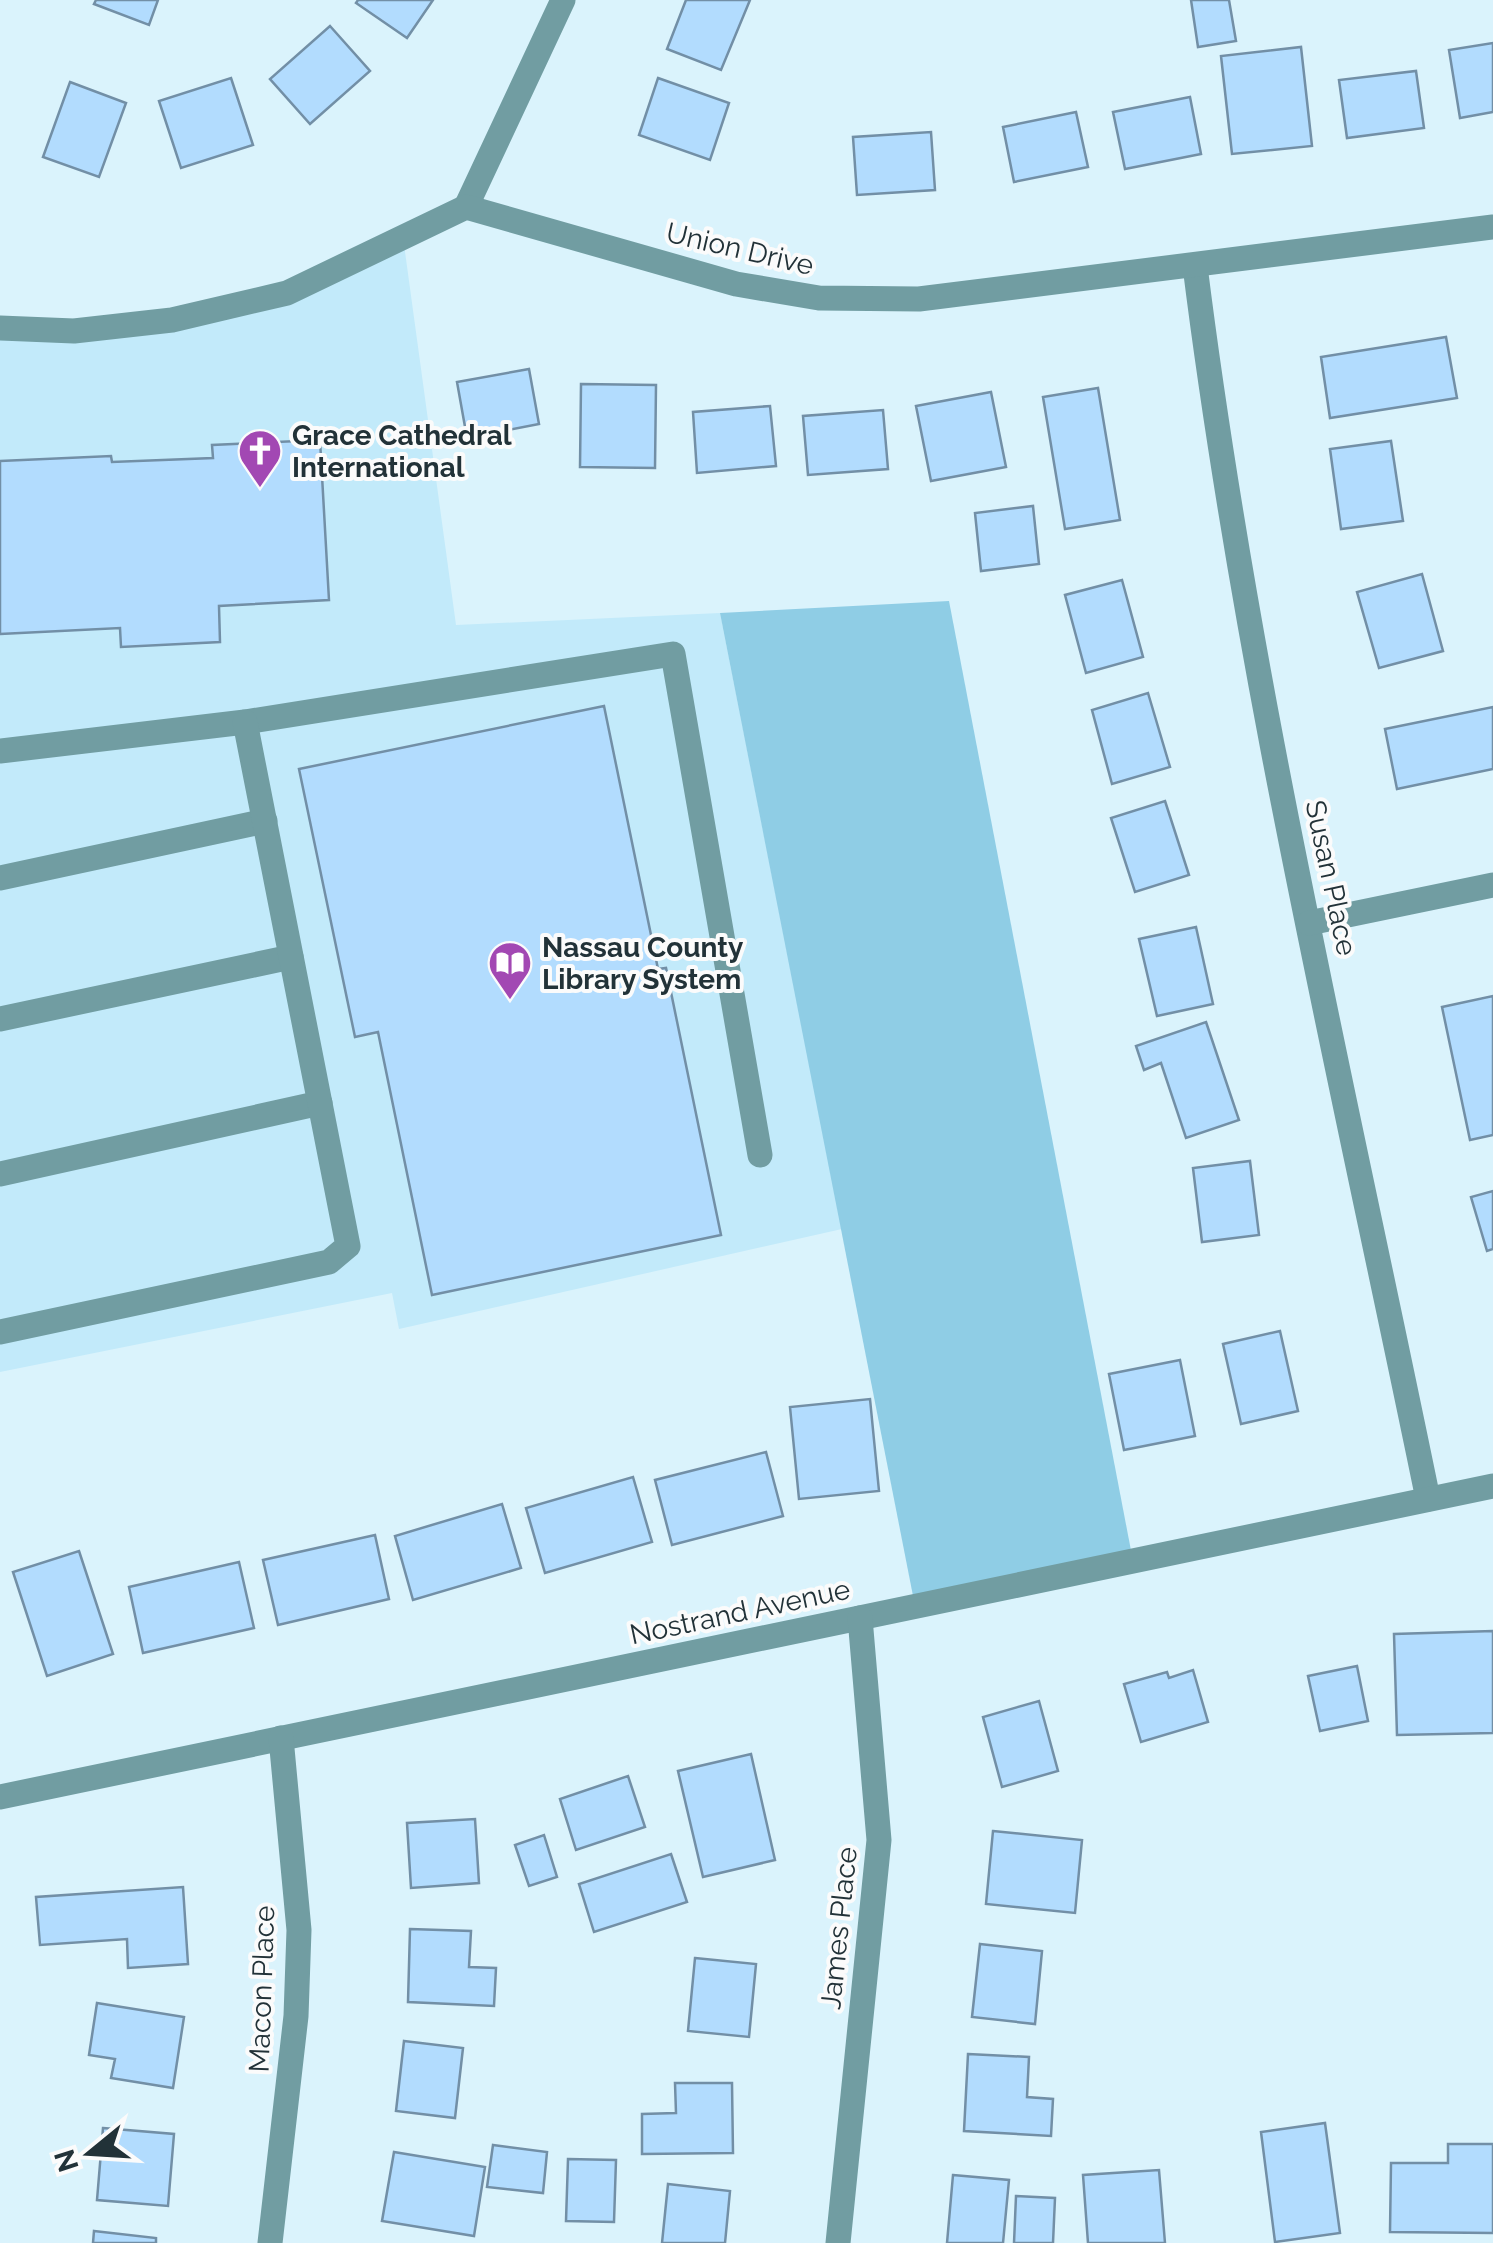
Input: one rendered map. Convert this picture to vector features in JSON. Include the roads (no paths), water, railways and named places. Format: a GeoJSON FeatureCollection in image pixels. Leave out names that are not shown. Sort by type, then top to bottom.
{"type":"FeatureCollection","features":[{"type":"Feature","properties":{"kind":"street"},"geometry":{"type":"LineString","coordinates":[[0,328],[74,331],[172,320],[287,293],[466,207],[563,0]]}},
{"type":"Feature","properties":{"kind":"street","name":"Union Drive"},"geometry":{"type":"LineString","coordinates":[[466,207],[736,284],[820,298],[919,299],[1493,227]]}},
{"type":"Feature","properties":{"kind":"street","name":"Susan Place"},"geometry":{"type":"LineString","coordinates":[[1195,266],[1240,578],[1428,1499]]}},
{"type":"Feature","properties":{"kind":"street"},"geometry":{"type":"LineString","coordinates":[[0,751],[245,722],[674,654],[760,1155]]}},
{"type":"Feature","properties":{"kind":"street"},"geometry":{"type":"LineString","coordinates":[[0,1332],[329,1262],[348,1246],[245,722]]}},
{"type":"Feature","properties":{"kind":"street"},"geometry":{"type":"LineString","coordinates":[[0,878],[264,821]]}},
{"type":"Feature","properties":{"kind":"street"},"geometry":{"type":"LineString","coordinates":[[1310,923],[1493,885]]}},
{"type":"Feature","properties":{"kind":"street"},"geometry":{"type":"LineString","coordinates":[[0,1020],[292,957]]}},
{"type":"Feature","properties":{"kind":"street"},"geometry":{"type":"LineString","coordinates":[[0,1174],[320,1103]]}},
{"type":"Feature","properties":{"kind":"street","name":"Nostrand Avenue"},"geometry":{"type":"LineString","coordinates":[[0,1797],[1493,1486]]}},
{"type":"Feature","properties":{"kind":"street","name":"James Place"},"geometry":{"type":"LineString","coordinates":[[838,2243],[879,1840],[860,1618]]}},
{"type":"Feature","properties":{"kind":"street","name":"Macon Place"},"geometry":{"type":"LineString","coordinates":[[270,2243],[296,2016],[299,1930],[281,1738]]}},
{"type":"Feature","properties":{"kind":"place","name":"Grace Cathedral International"},"geometry":{"type":"Point","coordinates":[260,489]}},
{"type":"Feature","properties":{"kind":"place","name":"Nassau County Library System"},"geometry":{"type":"Point","coordinates":[510,1001]}}]}
